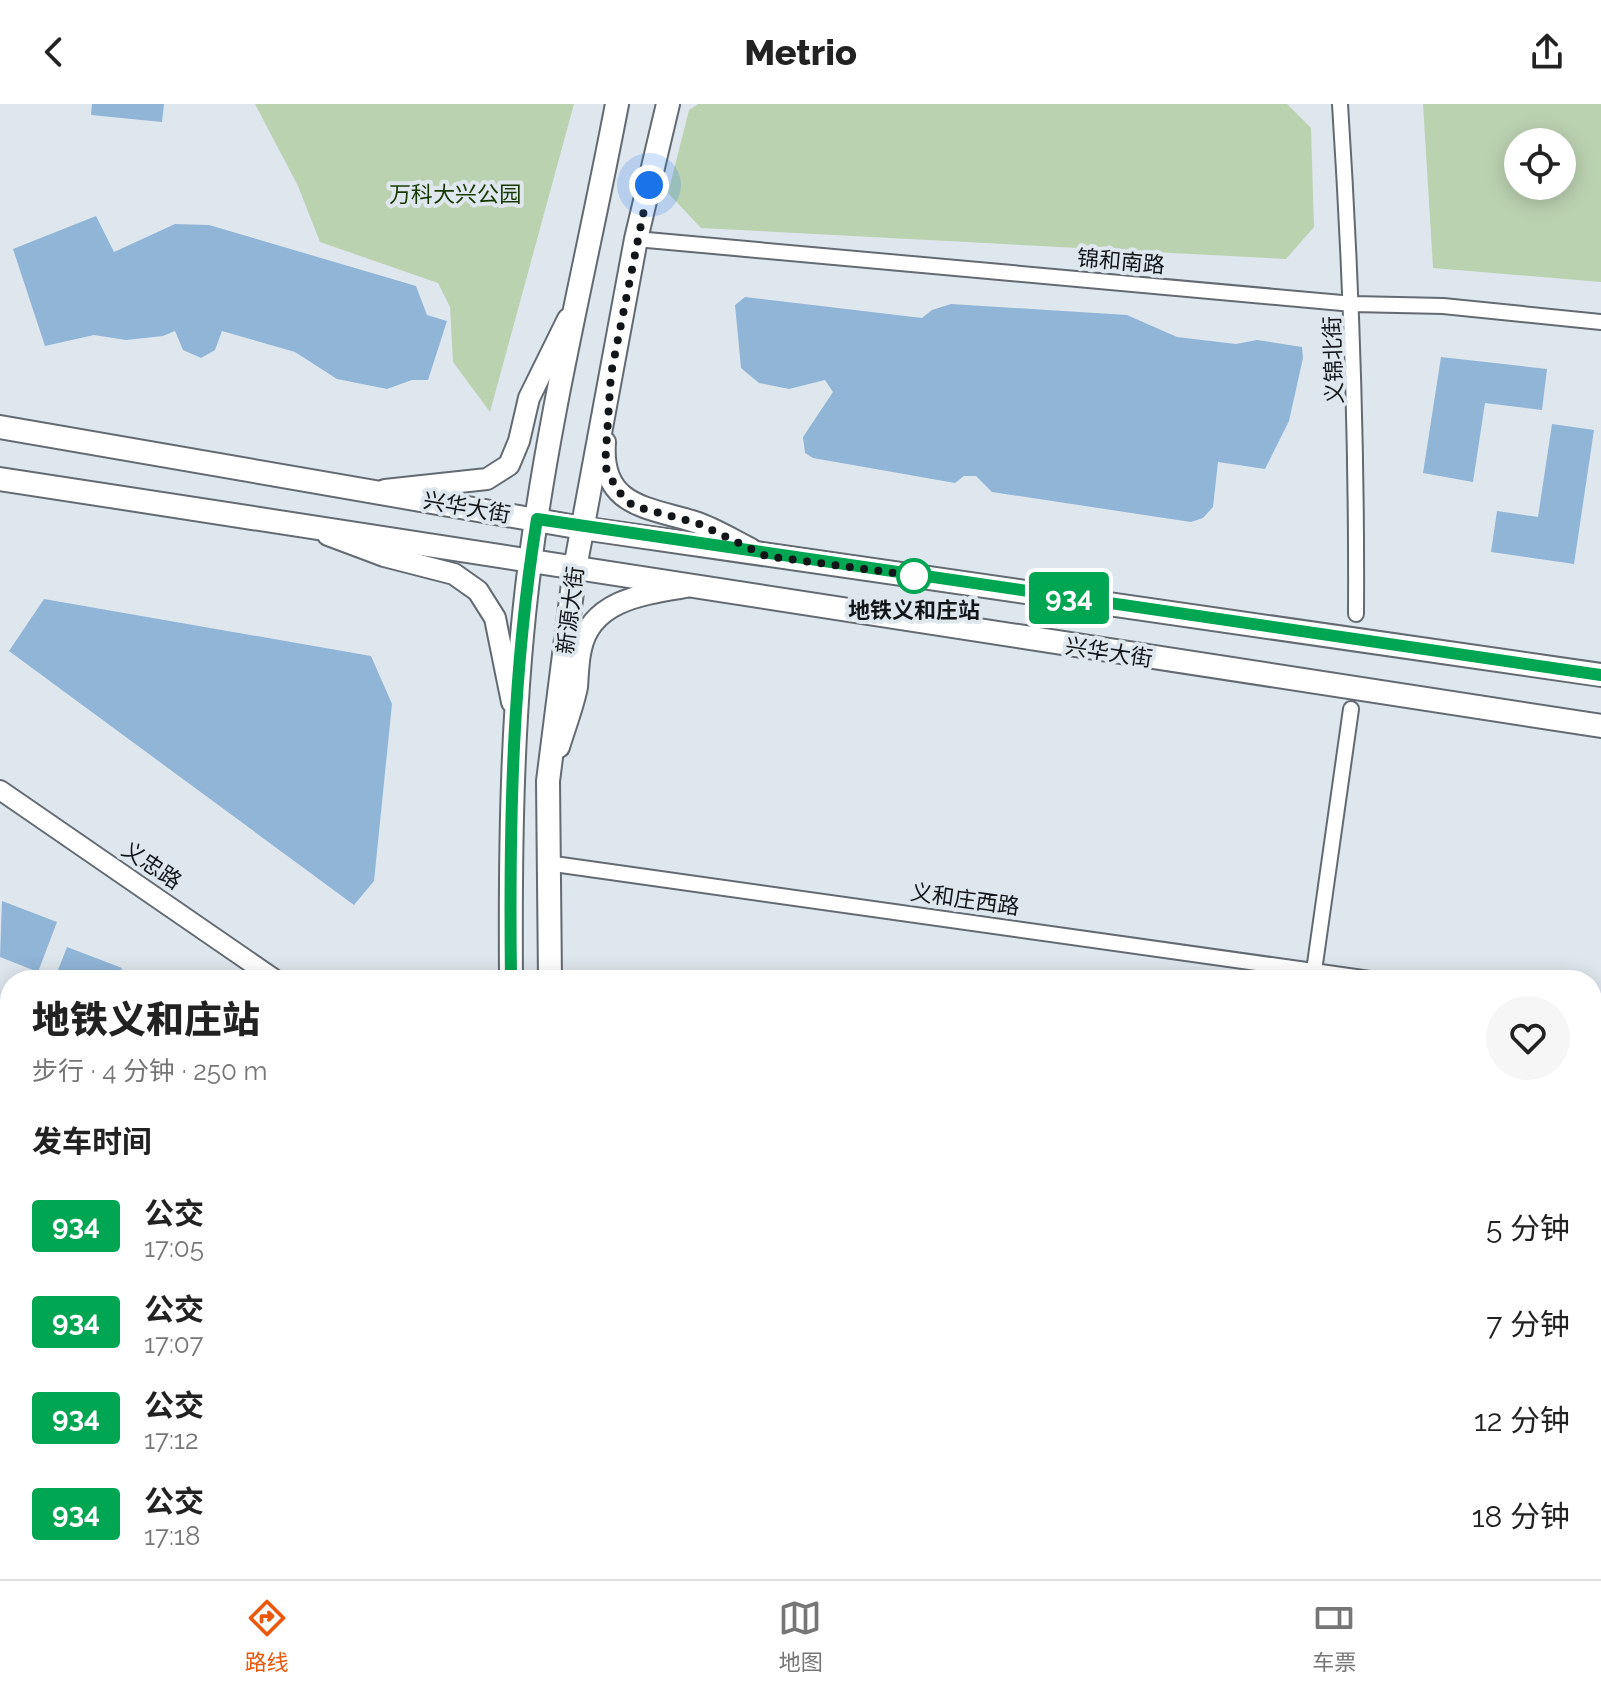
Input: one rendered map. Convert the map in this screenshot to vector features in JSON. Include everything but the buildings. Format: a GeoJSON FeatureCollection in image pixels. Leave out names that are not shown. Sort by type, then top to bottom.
{"type":"FeatureCollection","features":[{"type":"Feature","properties":{"kind":"main road"},"geometry":{"type":"LineString","coordinates":[[511,970],[509,827],[514,717],[531,562],[575,304],[617,104]]}},
{"type":"Feature","properties":{"kind":"main road","name":"新源大街"},"geometry":{"type":"LineString","coordinates":[[550,970],[548,781],[575,568],[636,239],[668,104]]}},
{"type":"Feature","properties":{"kind":"main road"},"geometry":{"type":"LineString","coordinates":[[375,492],[487,479],[509,465],[519,441],[529,398],[575,304]]}},
{"type":"Feature","properties":{"kind":"main road"},"geometry":{"type":"LineString","coordinates":[[611,374],[605,466],[617,490],[633,506],[697,523],[766,556]]}},
{"type":"Feature","properties":{"kind":"main road","name":"兴华大街"},"geometry":{"type":"LineString","coordinates":[[0,427],[582,528],[1601,675]]}},
{"type":"Feature","properties":{"kind":"main road","name":"兴华大街"},"geometry":{"type":"LineString","coordinates":[[0,479],[1601,726]]}},
{"type":"Feature","properties":{"kind":"main road"},"geometry":{"type":"LineString","coordinates":[[309,528],[384,556],[454,574],[478,591],[495,618],[514,717]]}},
{"type":"Feature","properties":{"kind":"main road"},"geometry":{"type":"LineString","coordinates":[[548,781],[576,690],[581,648],[587,630],[605,610],[636,595],[697,586]]}},
{"type":"Feature","properties":{"kind":"street","name":"义锦北街"},"geometry":{"type":"LineString","coordinates":[[1340,104],[1353,304],[1357,443],[1356,614]]}},
{"type":"Feature","properties":{"kind":"street","name":"锦和南路"},"geometry":{"type":"LineString","coordinates":[[636,239],[1353,304],[1443,306],[1601,322]]}},
{"type":"Feature","properties":{"kind":"street"},"geometry":{"type":"LineString","coordinates":[[1314,970],[1351,709]]}},
{"type":"Feature","properties":{"kind":"street","name":"义忠路"},"geometry":{"type":"LineString","coordinates":[[0,790],[261,970]]}},
{"type":"Feature","properties":{"kind":"street","name":"义和庄西路"},"geometry":{"type":"LineString","coordinates":[[547,863],[1279,970]]}},
{"type":"Feature","properties":{"kind":"green space","name":"万科大兴公园"},"geometry":{"type":"Polygon","coordinates":[[[255,104],[574,104],[490,412],[453,362],[450,307],[438,283],[320,242],[298,186],[255,104]]]}},
{"type":"Feature","properties":{"kind":"green space"},"geometry":{"type":"Polygon","coordinates":[[[698,104],[1287,104],[1311,128],[1314,227],[1286,259],[701,228],[668,193],[689,110],[698,104]]]}},
{"type":"Feature","properties":{"kind":"green space"},"geometry":{"type":"Polygon","coordinates":[[[1423,104],[1601,104],[1601,282],[1433,268],[1423,104]]]}},
{"type":"Feature","properties":{"kind":"bus line","name":"934"},"geometry":{"type":"LineString","coordinates":[[511,970],[509,827],[514,717],[537,519],[766,556],[1601,675]]}},
{"type":"Feature","properties":{"kind":"place","name":"地铁义和庄站"},"geometry":{"type":"Point","coordinates":[914,576]}},
{"type":"Feature","properties":{"kind":"route"},"geometry":{"type":"LineString","coordinates":[[649,185],[611,374],[604,451],[605,466],[617,490],[633,506],[697,523],[766,556],[918,576],[914,576]]}}]}
